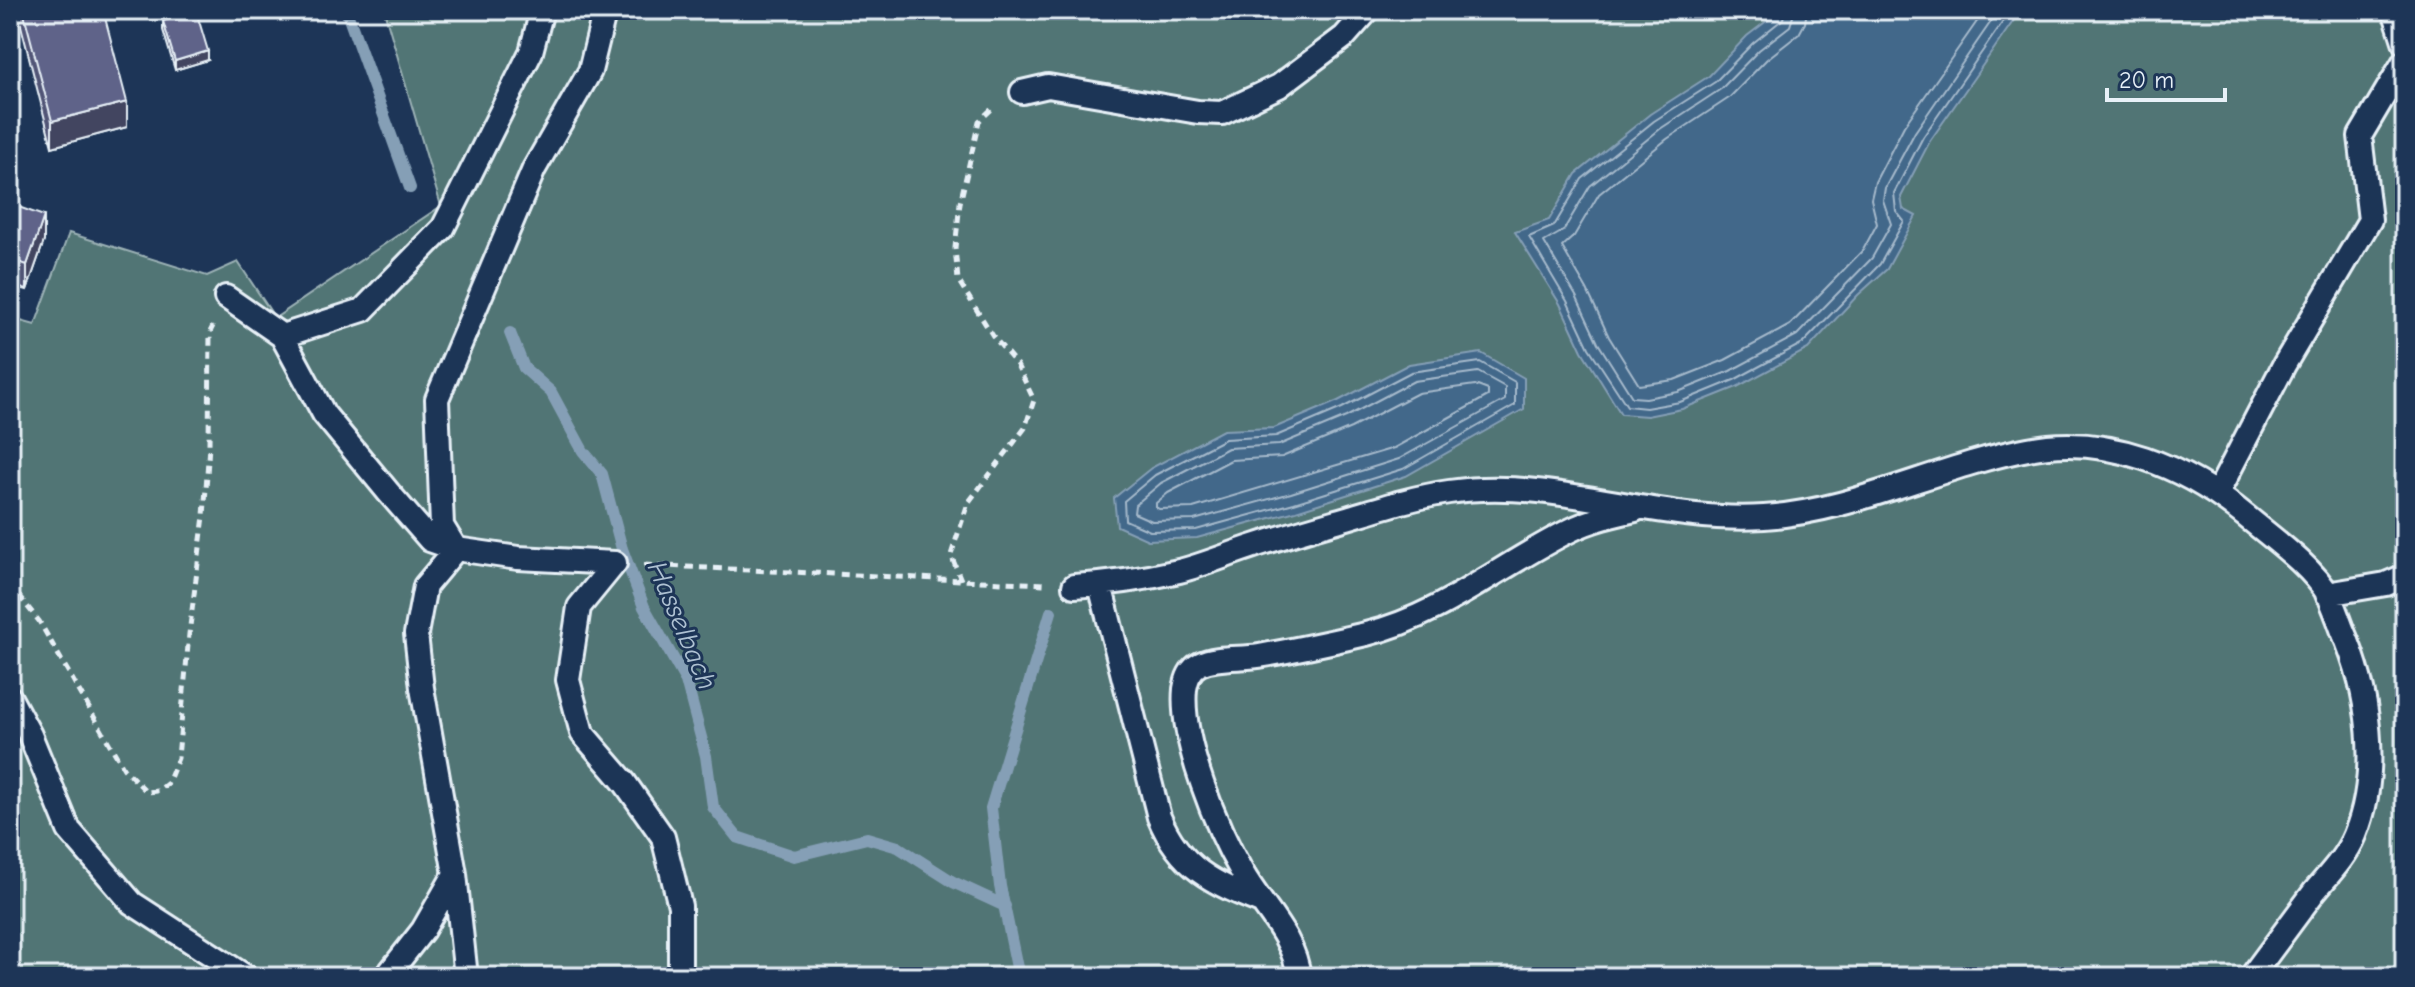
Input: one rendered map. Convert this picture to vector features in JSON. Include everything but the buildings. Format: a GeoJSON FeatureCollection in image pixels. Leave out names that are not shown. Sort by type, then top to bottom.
{"type":"FeatureCollection","features":[{"type":"Feature","properties":{"kind":"lane"},"geometry":{"type":"LineString","coordinates":[[282,336],[363,310],[443,228],[531,52],[542,10]]}},
{"type":"Feature","properties":{"kind":"lane"},"geometry":{"type":"LineString","coordinates":[[456,549],[442,526],[437,399],[534,169],[590,71],[605,10]]}},
{"type":"Feature","properties":{"kind":"lane"},"geometry":{"type":"LineString","coordinates":[[1022,92],[1048,86],[1198,112],[1222,113],[1279,86],[1318,59],[1344,37],[1368,10]]}},
{"type":"Feature","properties":{"kind":"lane"},"geometry":{"type":"LineString","coordinates":[[2394,10],[2405,44]]}},
{"type":"Feature","properties":{"kind":"lane"},"geometry":{"type":"LineString","coordinates":[[2218,492],[2284,365],[2370,220],[2360,136],[2405,60]]}},
{"type":"Feature","properties":{"kind":"lane"},"geometry":{"type":"LineString","coordinates":[[226,297],[282,336],[324,414],[430,540],[456,549],[518,558],[615,563],[579,607],[568,680],[582,733],[625,783],[663,837],[680,906],[680,977]]}},
{"type":"Feature","properties":{"kind":"lane"},"geometry":{"type":"LineString","coordinates":[[1074,586],[1100,585],[1182,570],[1322,526],[1446,492],[1492,487],[1553,491],[1644,508],[1711,516],[1763,517],[1816,510],[2031,448],[2082,445],[2125,451],[2218,492],[2293,557],[2327,594],[2348,643],[2364,694],[2368,749],[2366,801],[2354,837],[2340,861],[2251,977]]}},
{"type":"Feature","properties":{"kind":"lane"},"geometry":{"type":"LineString","coordinates":[[1299,977],[1292,946],[1241,872],[1194,758],[1185,703],[1188,675],[1195,666],[1204,662],[1260,656],[1371,633],[1467,591],[1575,528],[1644,508]]}},
{"type":"Feature","properties":{"kind":"lane"},"geometry":{"type":"LineString","coordinates":[[456,549],[425,586],[416,634],[422,688],[455,874],[466,977]]}},
{"type":"Feature","properties":{"kind":"lane"},"geometry":{"type":"LineString","coordinates":[[2327,594],[2386,584],[2405,576]]}},
{"type":"Feature","properties":{"kind":"lane"},"geometry":{"type":"LineString","coordinates":[[1100,585],[1155,803],[1166,835],[1198,872],[1218,885],[1261,902]]}},
{"type":"Feature","properties":{"kind":"lane"},"geometry":{"type":"LineString","coordinates":[[10,698],[30,735],[69,830],[132,903],[246,977]]}},
{"type":"Feature","properties":{"kind":"lane"},"geometry":{"type":"LineString","coordinates":[[386,977],[423,930],[455,874]]}},
{"type":"Feature","properties":{"kind":"path"},"geometry":{"type":"LineString","coordinates":[[961,580],[951,555],[968,503],[1025,428],[1034,400],[1017,365],[993,336],[958,280],[955,248],[960,203],[979,121],[1001,99],[1022,92]]}},
{"type":"Feature","properties":{"kind":"path"},"geometry":{"type":"LineString","coordinates":[[10,585],[39,621],[124,769],[147,792],[158,791],[168,783],[178,758],[204,516],[209,446],[210,332],[226,297]]}},
{"type":"Feature","properties":{"kind":"path"},"geometry":{"type":"LineString","coordinates":[[656,566],[1074,586]]}},
{"type":"Feature","properties":{"kind":"green space"},"geometry":{"type":"Polygon","coordinates":[[[384,10],[2405,10],[2405,977],[10,977],[10,318],[35,325],[69,233],[207,276],[238,262],[275,318],[441,206],[384,10]]]}},
{"type":"Feature","properties":{"kind":"water"},"geometry":{"type":"Polygon","coordinates":[[[1781,10],[2021,10],[1930,141],[1901,197],[1903,209],[1916,216],[1887,269],[1808,349],[1737,387],[1682,409],[1647,416],[1621,414],[1582,351],[1560,304],[1515,232],[1549,220],[1576,174],[1650,114],[1709,76],[1747,36],[1781,10]]]}},
{"type":"Feature","properties":{"kind":"water"},"geometry":{"type":"Polygon","coordinates":[[[1481,353],[1524,378],[1524,409],[1406,476],[1197,538],[1148,540],[1117,526],[1114,498],[1151,468],[1223,430],[1274,428],[1338,401],[1409,364],[1481,353]]]}},
{"type":"Feature","properties":{"kind":"waterway","name":"Hasselbach"},"geometry":{"type":"LineString","coordinates":[[346,10],[410,188]]}},
{"type":"Feature","properties":{"kind":"waterway","name":"Hasselbach"},"geometry":{"type":"LineString","coordinates":[[510,333],[524,368],[551,392],[583,451],[602,474],[622,549],[644,607],[686,681],[706,756],[713,807],[737,837],[794,856],[867,838],[898,847],[953,882],[1005,906]]}},
{"type":"Feature","properties":{"kind":"waterway"},"geometry":{"type":"LineString","coordinates":[[1019,977],[1000,886],[991,808],[1051,612]]}}]}
